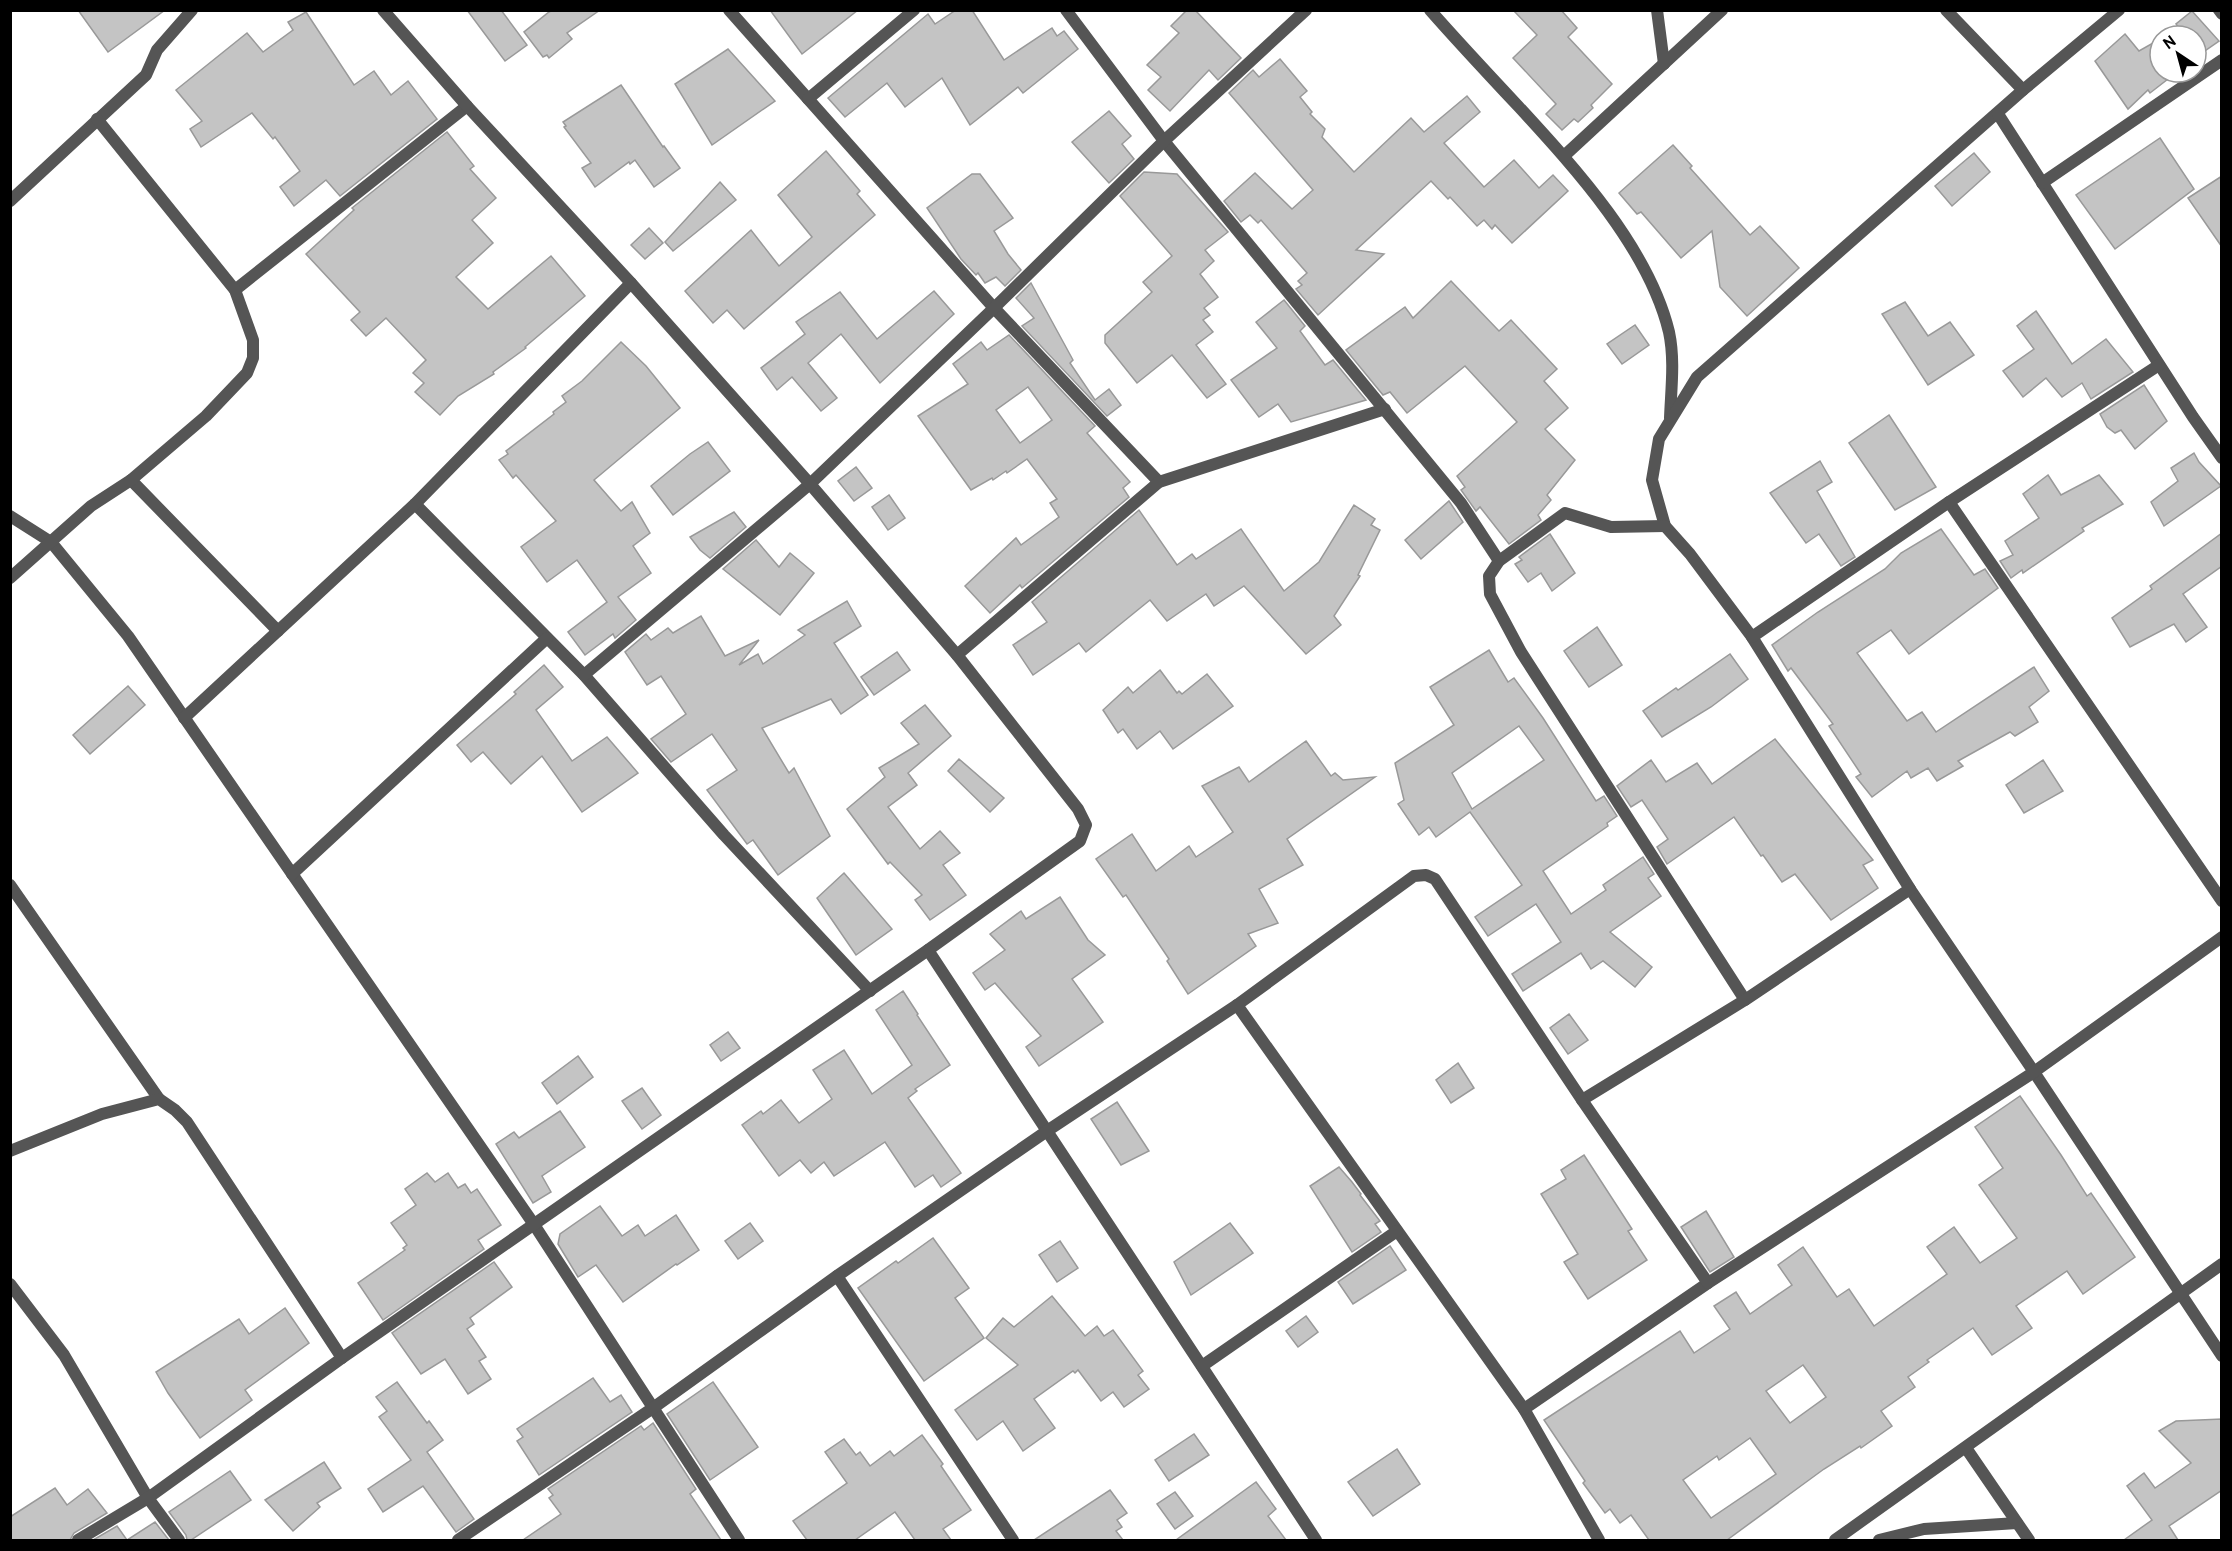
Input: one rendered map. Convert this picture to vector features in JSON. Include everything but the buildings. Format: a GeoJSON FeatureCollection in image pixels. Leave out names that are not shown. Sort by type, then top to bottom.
{"type":"FeatureCollection","features":[{"type":"Feature","properties":{"kind":"street"},"geometry":{"type":"LineString","coordinates":[[10,201],[146,75],[158,50],[192,10]]}},
{"type":"Feature","properties":{"kind":"street"},"geometry":{"type":"LineString","coordinates":[[78,1540],[148,1498],[533,1223],[928,950],[1080,841],[1086,825],[1078,809],[957,655],[810,484],[631,283],[467,106],[383,10]]}},
{"type":"Feature","properties":{"kind":"street"},"geometry":{"type":"LineString","coordinates":[[729,10],[994,308],[1159,483]]}},
{"type":"Feature","properties":{"kind":"street"},"geometry":{"type":"LineString","coordinates":[[808,99],[914,10]]}},
{"type":"Feature","properties":{"kind":"street"},"geometry":{"type":"LineString","coordinates":[[1066,10],[1164,141],[1461,503],[1499,561]]}},
{"type":"Feature","properties":{"kind":"street"},"geometry":{"type":"LineString","coordinates":[[584,675],[810,484],[1164,141],[1306,10]]}},
{"type":"Feature","properties":{"kind":"street"},"geometry":{"type":"LineString","coordinates":[[1430,10],[1564,156],[1619,227],[1664,312],[1672,355],[1670,421]]}},
{"type":"Feature","properties":{"kind":"street"},"geometry":{"type":"LineString","coordinates":[[1657,10],[1664,64]]}},
{"type":"Feature","properties":{"kind":"street"},"geometry":{"type":"LineString","coordinates":[[1564,156],[1722,10]]}},
{"type":"Feature","properties":{"kind":"street"},"geometry":{"type":"LineString","coordinates":[[1946,10],[2023,90]]}},
{"type":"Feature","properties":{"kind":"street"},"geometry":{"type":"LineString","coordinates":[[2120,10],[2023,90],[1697,378],[1659,439],[1652,480],[1665,526],[1690,554],[1752,637],[1910,888],[2222,1356]]}},
{"type":"Feature","properties":{"kind":"street"},"geometry":{"type":"LineString","coordinates":[[2042,183],[2222,60]]}},
{"type":"Feature","properties":{"kind":"street"},"geometry":{"type":"LineString","coordinates":[[235,290],[467,106]]}},
{"type":"Feature","properties":{"kind":"street"},"geometry":{"type":"LineString","coordinates":[[1998,114],[2159,365],[2222,458]]}},
{"type":"Feature","properties":{"kind":"street"},"geometry":{"type":"LineString","coordinates":[[10,578],[91,506],[131,480],[206,416],[247,374],[253,358],[253,340],[235,290],[97,119]]}},
{"type":"Feature","properties":{"kind":"street"},"geometry":{"type":"LineString","coordinates":[[184,717],[415,504],[631,283]]}},
{"type":"Feature","properties":{"kind":"street"},"geometry":{"type":"LineString","coordinates":[[1752,637],[1949,502],[2159,365]]}},
{"type":"Feature","properties":{"kind":"street"},"geometry":{"type":"LineString","coordinates":[[957,655],[1159,483],[1385,409]]}},
{"type":"Feature","properties":{"kind":"street"},"geometry":{"type":"LineString","coordinates":[[131,480],[278,631]]}},
{"type":"Feature","properties":{"kind":"street"},"geometry":{"type":"LineString","coordinates":[[1949,502],[2222,902]]}},
{"type":"Feature","properties":{"kind":"street"},"geometry":{"type":"LineString","coordinates":[[415,504],[584,675],[724,835],[870,991]]}},
{"type":"Feature","properties":{"kind":"street"},"geometry":{"type":"LineString","coordinates":[[1665,526],[1611,527],[1565,513],[1499,561],[1489,576],[1490,594],[1521,652],[1745,1000]]}},
{"type":"Feature","properties":{"kind":"street"},"geometry":{"type":"LineString","coordinates":[[10,516],[51,543],[128,636],[533,1223],[739,1540]]}},
{"type":"Feature","properties":{"kind":"street"},"geometry":{"type":"LineString","coordinates":[[292,874],[547,638]]}},
{"type":"Feature","properties":{"kind":"street"},"geometry":{"type":"LineString","coordinates":[[458,1540],[652,1408],[837,1276],[1047,1131],[1237,1005],[1414,876],[1426,875],[1435,879],[1582,1100],[1708,1283]]}},
{"type":"Feature","properties":{"kind":"street"},"geometry":{"type":"LineString","coordinates":[[10,885],[159,1099],[187,1122],[342,1358]]}},
{"type":"Feature","properties":{"kind":"street"},"geometry":{"type":"LineString","coordinates":[[1582,1100],[1745,1000],[1910,888]]}},
{"type":"Feature","properties":{"kind":"street"},"geometry":{"type":"LineString","coordinates":[[1524,1409],[1708,1283],[2034,1072],[2222,937]]}},
{"type":"Feature","properties":{"kind":"street"},"geometry":{"type":"LineString","coordinates":[[928,950],[1316,1540]]}},
{"type":"Feature","properties":{"kind":"street"},"geometry":{"type":"LineString","coordinates":[[1237,1005],[1524,1409],[1599,1540]]}},
{"type":"Feature","properties":{"kind":"street"},"geometry":{"type":"LineString","coordinates":[[10,1150],[102,1114],[159,1099]]}},
{"type":"Feature","properties":{"kind":"street"},"geometry":{"type":"LineString","coordinates":[[1202,1366],[1397,1231]]}},
{"type":"Feature","properties":{"kind":"street"},"geometry":{"type":"LineString","coordinates":[[1835,1540],[2222,1264]]}},
{"type":"Feature","properties":{"kind":"street"},"geometry":{"type":"LineString","coordinates":[[837,1276],[1013,1540]]}},
{"type":"Feature","properties":{"kind":"street"},"geometry":{"type":"LineString","coordinates":[[10,1284],[64,1355],[148,1498],[179,1540]]}},
{"type":"Feature","properties":{"kind":"street"},"geometry":{"type":"LineString","coordinates":[[1966,1448],[2028,1540]]}},
{"type":"Feature","properties":{"kind":"street"},"geometry":{"type":"LineString","coordinates":[[1879,1540],[1924,1529],[2017,1523]]}}]}
